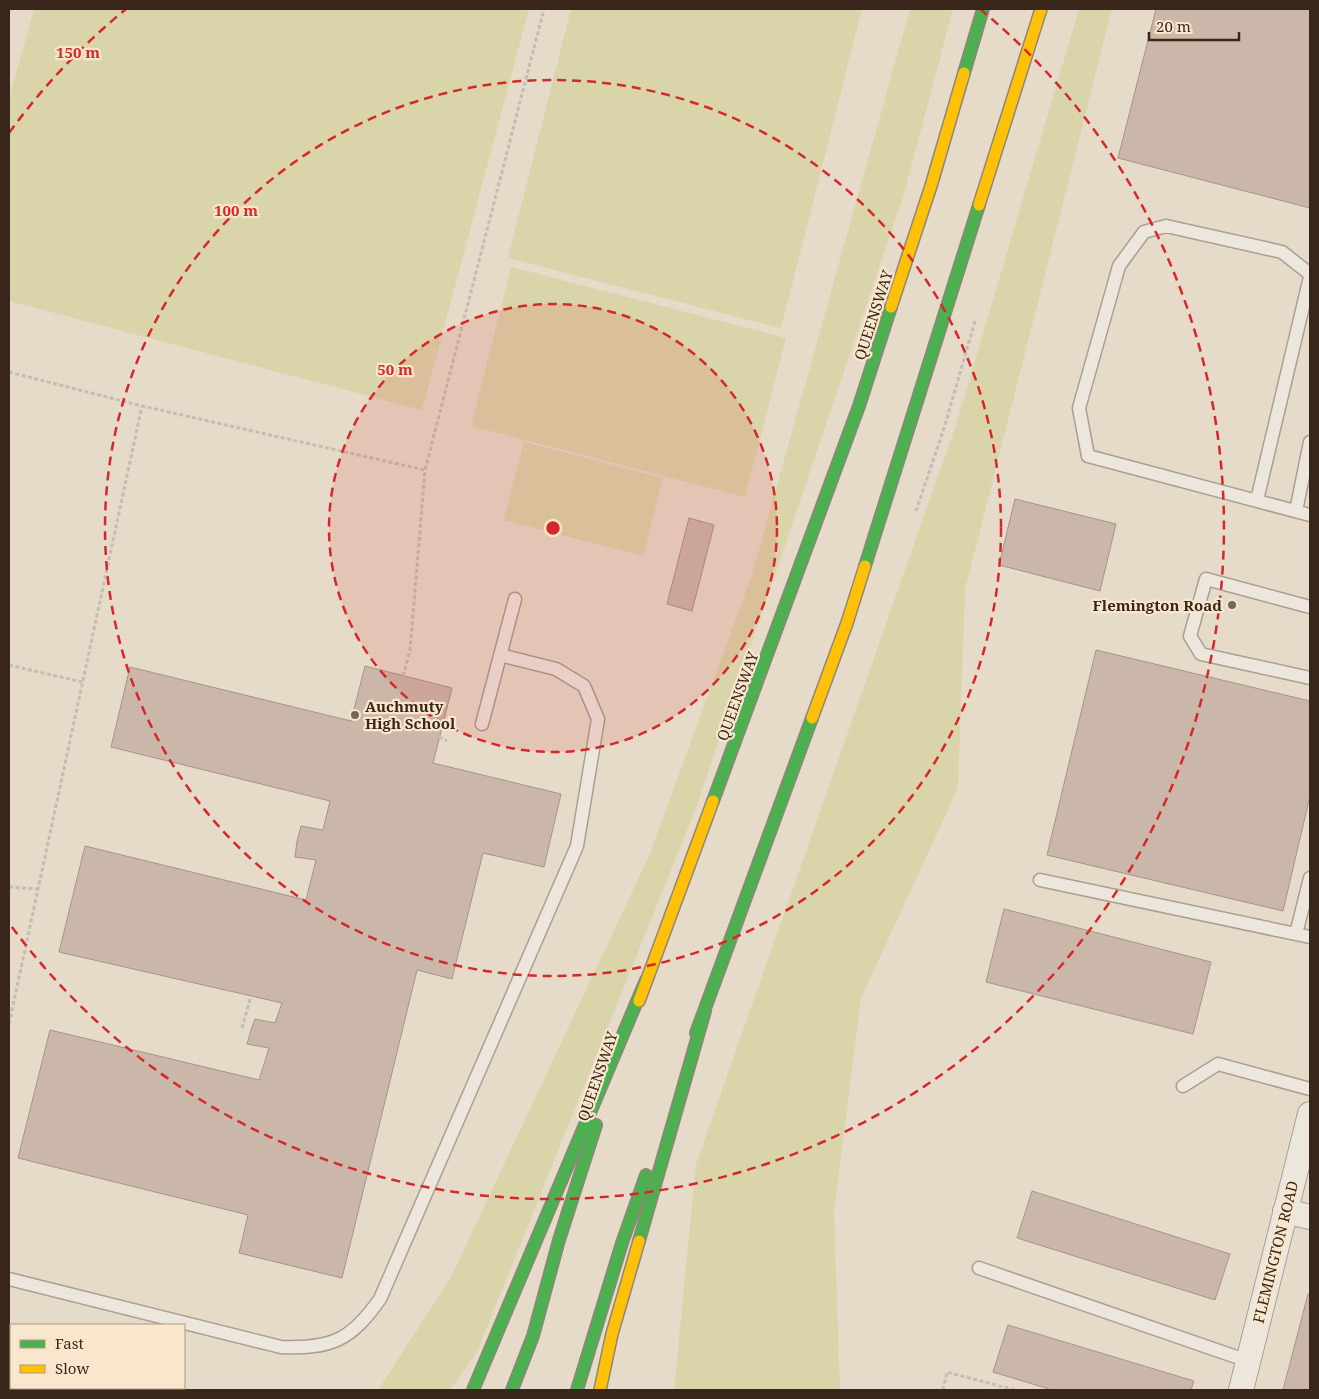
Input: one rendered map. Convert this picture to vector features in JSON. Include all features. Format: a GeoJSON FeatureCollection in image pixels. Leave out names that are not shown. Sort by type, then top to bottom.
{"type":"FeatureCollection","features":[{"type":"Feature","properties":{"kind":"main road","name":"QUEENSWAY"},"geometry":{"type":"LineString","coordinates":[[512,1390],[533,1336],[559,1240],[646,980],[708,820],[859,406],[931,186],[984,9]]}},
{"type":"Feature","properties":{"kind":"main road"},"geometry":{"type":"LineString","coordinates":[[577,1390],[622,1243],[704,1011],[847,623],[927,377],[1041,9]]}},
{"type":"Feature","properties":{"kind":"main road"},"geometry":{"type":"LineString","coordinates":[[473,1390],[646,980]]}},
{"type":"Feature","properties":{"kind":"main road"},"geometry":{"type":"LineString","coordinates":[[600,1390],[612,1334],[704,1011]]}},
{"type":"Feature","properties":{"kind":"street","name":"FLEMINGTON ROAD"},"geometry":{"type":"LineString","coordinates":[[1241,1390],[1310,1114]]}},
{"type":"Feature","properties":{"kind":"street"},"geometry":{"type":"LineString","coordinates":[[1285,1211],[1310,1217]]}},
{"type":"Feature","properties":{"kind":"lane"},"geometry":{"type":"LineString","coordinates":[[1257,500],[1310,276],[1282,252],[1166,226],[1144,232],[1119,266],[1079,408],[1088,456],[1310,514]]}},
{"type":"Feature","properties":{"kind":"lane"},"geometry":{"type":"LineString","coordinates":[[1296,511],[1310,443]]}},
{"type":"Feature","properties":{"kind":"lane"},"geometry":{"type":"LineString","coordinates":[[1310,607],[1206,579],[1190,636],[1201,654],[1310,678]]}},
{"type":"Feature","properties":{"kind":"lane"},"geometry":{"type":"LineString","coordinates":[[482,724],[515,599]]}},
{"type":"Feature","properties":{"kind":"lane"},"geometry":{"type":"LineString","coordinates":[[9,1279],[281,1347],[307,1348],[330,1343],[351,1334],[365,1320],[380,1299],[577,846],[598,719],[584,686],[556,669],[500,655]]}},
{"type":"Feature","properties":{"kind":"lane"},"geometry":{"type":"LineString","coordinates":[[1296,934],[1310,878]]}},
{"type":"Feature","properties":{"kind":"lane"},"geometry":{"type":"LineString","coordinates":[[1040,880],[1310,937]]}},
{"type":"Feature","properties":{"kind":"lane"},"geometry":{"type":"LineString","coordinates":[[1183,1086],[1218,1064],[1310,1089]]}},
{"type":"Feature","properties":{"kind":"lane"},"geometry":{"type":"LineString","coordinates":[[979,1268],[1248,1361]]}},
{"type":"Feature","properties":{"kind":"path"},"geometry":{"type":"LineString","coordinates":[[403,676],[410,650],[426,470],[544,9]]}},
{"type":"Feature","properties":{"kind":"path"},"geometry":{"type":"LineString","coordinates":[[9,372],[142,406],[426,470]]}},
{"type":"Feature","properties":{"kind":"path"},"geometry":{"type":"LineString","coordinates":[[9,1024],[142,406]]}},
{"type":"Feature","properties":{"kind":"path"},"geometry":{"type":"LineString","coordinates":[[9,665],[82,682]]}},
{"type":"Feature","properties":{"kind":"path"},"geometry":{"type":"LineString","coordinates":[[440,737],[447,741]]}},
{"type":"Feature","properties":{"kind":"path"},"geometry":{"type":"LineString","coordinates":[[9,887],[38,888]]}},
{"type":"Feature","properties":{"kind":"path"},"geometry":{"type":"LineString","coordinates":[[242,1028],[251,996]]}},
{"type":"Feature","properties":{"kind":"path"},"geometry":{"type":"LineString","coordinates":[[943,1390],[947,1372],[1015,1390]]}},
{"type":"Feature","properties":{"kind":"shaded area"},"geometry":{"type":"Polygon","coordinates":[[[34,9],[529,9],[422,410],[9,301],[9,98],[34,9]]]}},
{"type":"Feature","properties":{"kind":"shaded area"},"geometry":{"type":"Polygon","coordinates":[[[571,9],[862,9],[781,328],[508,258],[571,9]]]}},
{"type":"Feature","properties":{"kind":"shaded area"},"geometry":{"type":"Polygon","coordinates":[[[910,9],[953,9],[903,197],[696,808],[477,1352],[450,1390],[378,1390],[450,1279],[649,856],[752,575],[910,9]]]}},
{"type":"Feature","properties":{"kind":"shaded area"},"geometry":{"type":"Polygon","coordinates":[[[1079,9],[1112,9],[965,590],[958,788],[861,998],[834,1213],[840,1390],[674,1390],[696,1164],[956,425],[1079,9]]]}},
{"type":"Feature","properties":{"kind":"shaded area"},"geometry":{"type":"Polygon","coordinates":[[[511,267],[786,338],[745,497],[471,426],[511,267]]]}},
{"type":"Feature","properties":{"kind":"shaded area"},"geometry":{"type":"Polygon","coordinates":[[[524,442],[663,478],[643,556],[504,520],[524,442]]]}},
{"type":"Feature","properties":{"kind":"shaded area"},"geometry":{"type":"Polygon","coordinates":[[[9,1346],[10,1389],[169,1390],[9,1390],[9,1346]]]}},
{"type":"Feature","properties":{"kind":"building"},"geometry":{"type":"Polygon","coordinates":[[[1156,9],[1310,9],[1310,208],[1118,158],[1156,9]]]}},
{"type":"Feature","properties":{"kind":"building"},"geometry":{"type":"Polygon","coordinates":[[[1015,499],[1116,524],[1100,591],[999,565],[1015,499]]]}},
{"type":"Feature","properties":{"kind":"building"},"geometry":{"type":"Polygon","coordinates":[[[689,518],[714,525],[692,611],[667,604],[689,518]]]}},
{"type":"Feature","properties":{"kind":"building"},"geometry":{"type":"Polygon","coordinates":[[[1096,650],[1310,701],[1310,796],[1283,911],[1047,855],[1096,650]]]}},
{"type":"Feature","properties":{"kind":"building"},"geometry":{"type":"Polygon","coordinates":[[[365,666],[452,688],[433,763],[561,794],[544,867],[483,853],[452,979],[417,970],[342,1278],[239,1253],[248,1215],[18,1158],[50,1030],[259,1080],[269,1048],[247,1044],[251,1030],[255,1019],[275,1023],[282,1003],[59,952],[85,846],[306,900],[316,860],[295,857],[297,841],[301,826],[323,830],[330,801],[111,747],[130,667],[351,721],[365,666]]]}},
{"type":"Feature","properties":{"kind":"building"},"geometry":{"type":"Polygon","coordinates":[[[1004,909],[1211,962],[1193,1034],[986,982],[1004,909]]]}},
{"type":"Feature","properties":{"kind":"building"},"geometry":{"type":"Polygon","coordinates":[[[1032,1191],[1230,1254],[1215,1300],[1017,1238],[1032,1191]]]}},
{"type":"Feature","properties":{"kind":"building"},"geometry":{"type":"Polygon","coordinates":[[[1308,1294],[1310,1294],[1310,1390],[1283,1390],[1308,1294]]]}},
{"type":"Feature","properties":{"kind":"building"},"geometry":{"type":"Polygon","coordinates":[[[1008,1325],[1194,1381],[1191,1390],[1052,1390],[993,1372],[1008,1325]]]}},
{"type":"Feature","properties":{"kind":"traffic: fast"},"geometry":{"type":"LineString","coordinates":[[964,73],[983,9]]}},
{"type":"Feature","properties":{"kind":"traffic: fast"},"geometry":{"type":"LineString","coordinates":[[865,566],[979,205]]}},
{"type":"Feature","properties":{"kind":"traffic: fast"},"geometry":{"type":"LineString","coordinates":[[713,801],[859,406],[891,307]]}},
{"type":"Feature","properties":{"kind":"traffic: fast"},"geometry":{"type":"LineString","coordinates":[[696,1033],[812,718]]}},
{"type":"Feature","properties":{"kind":"traffic: fast"},"geometry":{"type":"LineString","coordinates":[[473,1390],[646,980]]}},
{"type":"Feature","properties":{"kind":"traffic: fast"},"geometry":{"type":"LineString","coordinates":[[639,1241],[705,1011]]}},
{"type":"Feature","properties":{"kind":"traffic: fast"},"geometry":{"type":"LineString","coordinates":[[512,1390],[533,1336],[559,1240],[596,1125]]}},
{"type":"Feature","properties":{"kind":"traffic: fast"},"geometry":{"type":"LineString","coordinates":[[577,1390],[622,1243],[646,1175]]}},
{"type":"Feature","properties":{"kind":"traffic: slow"},"geometry":{"type":"LineString","coordinates":[[979,205],[1041,9]]}},
{"type":"Feature","properties":{"kind":"traffic: slow"},"geometry":{"type":"LineString","coordinates":[[891,307],[931,186],[964,73]]}},
{"type":"Feature","properties":{"kind":"traffic: slow"},"geometry":{"type":"LineString","coordinates":[[812,718],[847,623],[865,566]]}},
{"type":"Feature","properties":{"kind":"traffic: slow"},"geometry":{"type":"LineString","coordinates":[[639,1001],[713,801]]}},
{"type":"Feature","properties":{"kind":"traffic: slow"},"geometry":{"type":"LineString","coordinates":[[600,1390],[612,1334],[639,1241]]}},
{"type":"Feature","properties":{"kind":"place","name":"Flemington Road"},"geometry":{"type":"Point","coordinates":[1232,605]}},
{"type":"Feature","properties":{"kind":"place","name":"Auchmuty High School"},"geometry":{"type":"Point","coordinates":[355,715]}}]}
